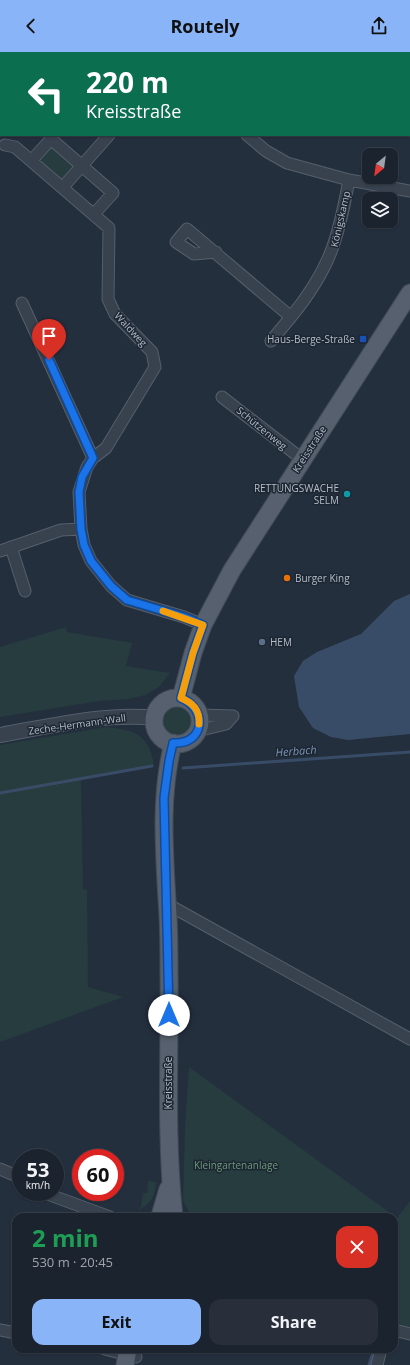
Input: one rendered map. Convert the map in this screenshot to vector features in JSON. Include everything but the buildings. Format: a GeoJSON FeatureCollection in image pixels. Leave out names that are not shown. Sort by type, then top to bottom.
{"type":"FeatureCollection","features":[{"type":"Feature","properties":{"kind":"main road","name":"Kreisstraße"},"geometry":{"type":"LineString","coordinates":[[181,698],[193,653],[203,625],[232,570],[410,293]]}},
{"type":"Feature","properties":{"kind":"main road"},"geometry":{"type":"LineString","coordinates":[[181,698],[196,707],[198,723],[188,742],[173,743],[167,741],[159,734],[154,724],[154,718],[157,710],[163,702],[168,699],[181,698]]}},
{"type":"Feature","properties":{"kind":"main road","name":"Kreisstraße"},"geometry":{"type":"LineString","coordinates":[[166,1213],[170,1183],[167,1076],[169,982],[164,798],[173,743]]}},
{"type":"Feature","properties":{"kind":"street"},"geometry":{"type":"LineString","coordinates":[[63,187],[108,136]]}},
{"type":"Feature","properties":{"kind":"street"},"geometry":{"type":"LineString","coordinates":[[248,136],[276,158],[349,180],[410,191]]}},
{"type":"Feature","properties":{"kind":"street"},"geometry":{"type":"LineString","coordinates":[[6,145],[15,147],[94,214],[113,193],[51,139],[32,161]]}},
{"type":"Feature","properties":{"kind":"street","name":"Königskamp"},"geometry":{"type":"LineString","coordinates":[[271,341],[291,317],[321,276],[331,254],[343,214],[349,180]]}},
{"type":"Feature","properties":{"kind":"street","name":"Waldweg"},"geometry":{"type":"LineString","coordinates":[[94,214],[109,228],[108,299],[115,314],[152,352],[155,367],[106,448],[93,458],[82,477],[79,492],[81,529],[84,545],[91,561],[111,586],[127,600],[184,617],[203,625]]}},
{"type":"Feature","properties":{"kind":"street"},"geometry":{"type":"LineString","coordinates":[[216,252],[291,317]]}},
{"type":"Feature","properties":{"kind":"street"},"geometry":{"type":"LineString","coordinates":[[22,303],[93,458]]}},
{"type":"Feature","properties":{"kind":"street","name":"Schützenweg"},"geometry":{"type":"LineString","coordinates":[[222,396],[302,459]]}},
{"type":"Feature","properties":{"kind":"street"},"geometry":{"type":"LineString","coordinates":[[0,551],[61,530],[81,529]]}},
{"type":"Feature","properties":{"kind":"street"},"geometry":{"type":"LineString","coordinates":[[11,547],[24,591]]}},
{"type":"Feature","properties":{"kind":"street","name":"Zeche-Hermann-Wall"},"geometry":{"type":"LineString","coordinates":[[0,735],[77,722],[138,716],[154,718]]}},
{"type":"Feature","properties":{"kind":"street"},"geometry":{"type":"LineString","coordinates":[[168,904],[410,1039]]}},
{"type":"Feature","properties":{"kind":"street"},"geometry":{"type":"LineString","coordinates":[[0,1169],[12,1174]]}},
{"type":"Feature","properties":{"kind":"street"},"geometry":{"type":"LineString","coordinates":[[64,1200],[99,1213]]}},
{"type":"Feature","properties":{"kind":"street"},"geometry":{"type":"LineString","coordinates":[[0,1330],[12,1332]]}},
{"type":"Feature","properties":{"kind":"street"},"geometry":{"type":"LineString","coordinates":[[398,1331],[410,1334]]}},
{"type":"Feature","properties":{"kind":"street"},"geometry":{"type":"LineString","coordinates":[[118,1353],[132,1357]]}},
{"type":"Feature","properties":{"kind":"street"},"geometry":{"type":"LineString","coordinates":[[377,1365],[380,1353]]}},
{"type":"Feature","properties":{"kind":"green space"},"geometry":{"type":"Polygon","coordinates":[[[52,146],[74,164],[75,167],[64,180],[60,180],[39,162],[39,158],[49,147],[52,146]]]}},
{"type":"Feature","properties":{"kind":"green space"},"geometry":{"type":"Polygon","coordinates":[[[66,627],[67,632],[132,643],[126,666],[170,673],[159,687],[145,695],[128,699],[99,701],[0,717],[0,647],[66,627]]]}},
{"type":"Feature","properties":{"kind":"green space"},"geometry":{"type":"Polygon","coordinates":[[[176,703],[186,706],[191,711],[194,721],[191,731],[186,736],[176,739],[166,736],[161,731],[158,721],[161,711],[166,706],[176,703]]]}},
{"type":"Feature","properties":{"kind":"green space"},"geometry":{"type":"Polygon","coordinates":[[[106,727],[125,730],[139,736],[148,746],[154,765],[81,778],[83,890],[87,889],[88,987],[123,997],[0,1042],[0,745],[106,727]]]}},
{"type":"Feature","properties":{"kind":"green space","name":"Kleingartenanlage"},"geometry":{"type":"Polygon","coordinates":[[[189,1067],[390,1213],[190,1213],[183,1201],[185,1126],[189,1067]]]}},
{"type":"Feature","properties":{"kind":"green space"},"geometry":{"type":"Polygon","coordinates":[[[148,1181],[156,1182],[155,1192],[150,1202],[139,1210],[143,1193],[147,1193],[148,1181]]]}},
{"type":"Feature","properties":{"kind":"green space","name":"Kleingartenanlage"},"geometry":{"type":"Polygon","coordinates":[[[410,1201],[410,1330],[398,1327],[398,1217],[410,1201]]]}},
{"type":"Feature","properties":{"kind":"water"},"geometry":{"type":"Polygon","coordinates":[[[410,594],[410,734],[348,740],[331,737],[313,728],[299,707],[294,676],[303,661],[317,652],[361,634],[394,601],[410,594]]]}},
{"type":"Feature","properties":{"kind":"waterway","name":"Herbach"},"geometry":{"type":"LineString","coordinates":[[183,768],[410,752]]}},
{"type":"Feature","properties":{"kind":"waterway","name":"Herbach"},"geometry":{"type":"LineString","coordinates":[[0,793],[152,766]]}},
{"type":"Feature","properties":{"kind":"waterway"},"geometry":{"type":"LineString","coordinates":[[369,1365],[373,1353]]}},
{"type":"Feature","properties":{"kind":"slow traffic"},"geometry":{"type":"LineString","coordinates":[[163,611],[184,617],[203,625],[193,653],[181,698],[196,707],[199,715],[199,724]]}},
{"type":"Feature","properties":{"kind":"place","name":"Haus-Berge-Straße"},"geometry":{"type":"Point","coordinates":[363,339]}},
{"type":"Feature","properties":{"kind":"place","name":"RETTUNGSWACHE SELM"},"geometry":{"type":"Point","coordinates":[347,494]}},
{"type":"Feature","properties":{"kind":"place","name":"Burger King"},"geometry":{"type":"Point","coordinates":[287,578]}},
{"type":"Feature","properties":{"kind":"place","name":"HEM"},"geometry":{"type":"Point","coordinates":[262,642]}},
{"type":"Feature","properties":{"kind":"route"},"geometry":{"type":"LineString","coordinates":[[49,360],[93,458],[86,467],[79,492],[81,529],[84,545],[91,561],[111,586],[127,600],[184,617],[203,625],[193,653],[181,698],[196,707],[200,723],[195,735],[188,742],[180,744],[173,743],[164,798],[168,904],[169,1015]]}}]}
